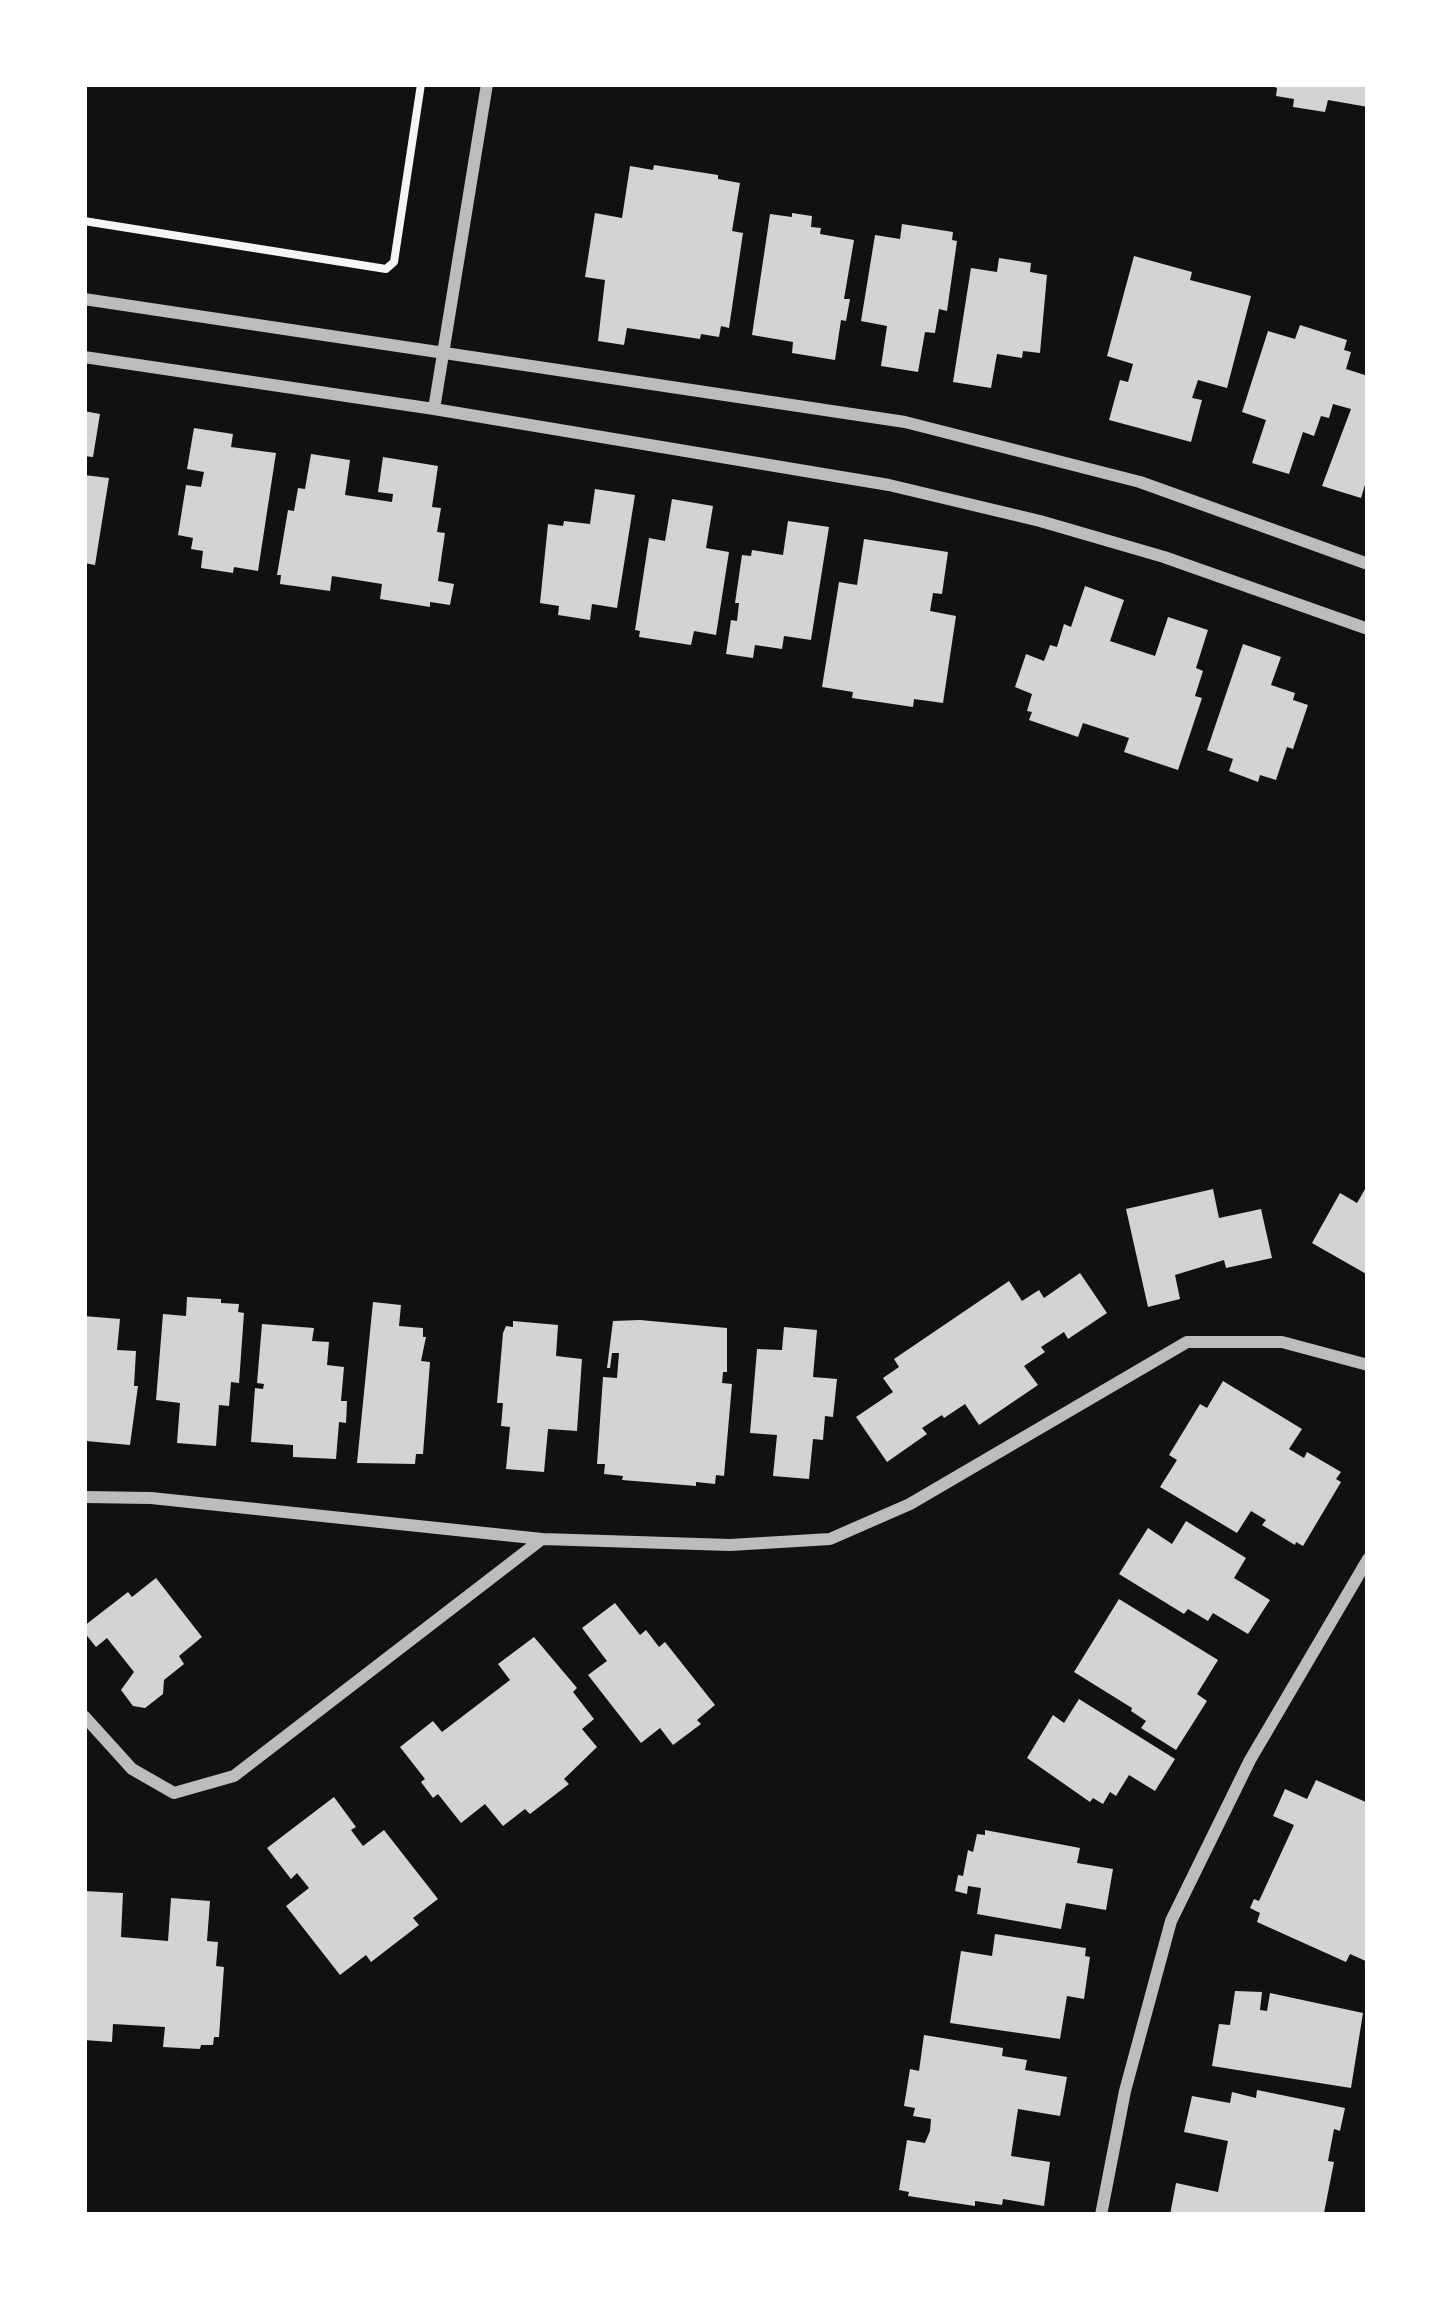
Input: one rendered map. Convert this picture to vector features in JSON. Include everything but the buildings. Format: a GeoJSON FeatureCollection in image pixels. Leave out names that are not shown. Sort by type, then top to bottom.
{"type":"FeatureCollection","features":[{"type":"Feature","properties":{"kind":"street"},"geometry":{"type":"LineString","coordinates":[[434,409],[487,84]]}},
{"type":"Feature","properties":{"kind":"street"},"geometry":{"type":"LineString","coordinates":[[84,298],[904,422],[1139,482],[1368,564]]}},
{"type":"Feature","properties":{"kind":"street"},"geometry":{"type":"LineString","coordinates":[[84,356],[890,484],[1164,556],[1368,629]]}},
{"type":"Feature","properties":{"kind":"street"},"geometry":{"type":"LineString","coordinates":[[84,1497],[151,1498],[542,1539],[730,1545],[830,1539],[910,1504],[1187,1342],[1282,1342],[1368,1365]]}},
{"type":"Feature","properties":{"kind":"street"},"geometry":{"type":"LineString","coordinates":[[84,1716],[132,1769],[174,1793],[234,1776],[542,1539]]}},
{"type":"Feature","properties":{"kind":"street"},"geometry":{"type":"LineString","coordinates":[[1101,2215],[1125,2091],[1171,1921],[1250,1760],[1368,1559]]}},
{"type":"Feature","properties":{"kind":"path"},"geometry":{"type":"LineString","coordinates":[[84,221],[386,269],[394,262],[422,84]]}}]}
